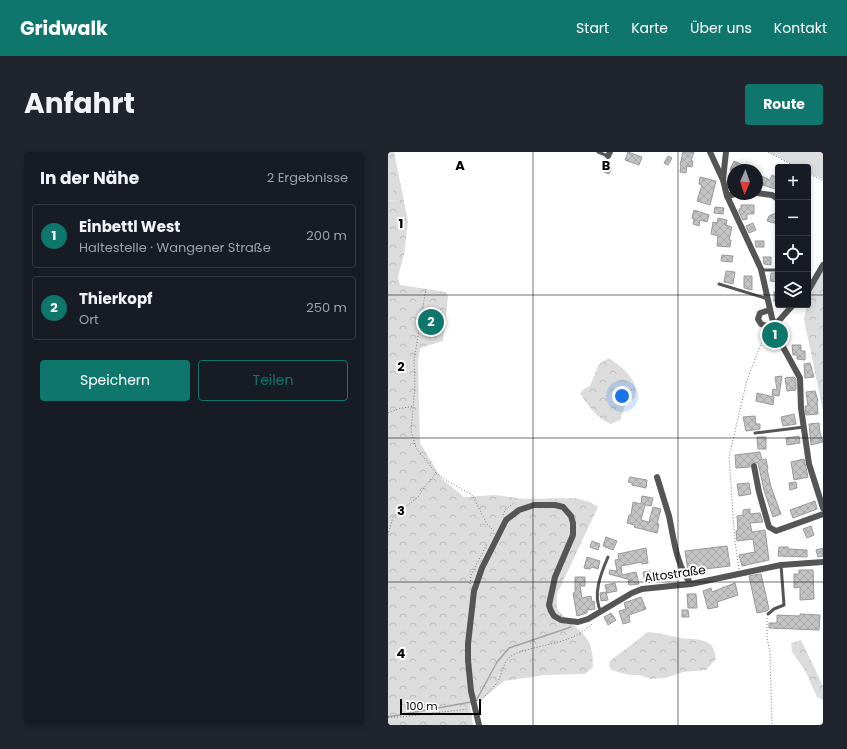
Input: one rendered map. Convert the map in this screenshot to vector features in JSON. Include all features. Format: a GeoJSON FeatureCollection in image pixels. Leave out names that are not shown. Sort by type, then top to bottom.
{"type":"FeatureCollection","features":[{"type":"Feature","properties":{"kind":"street"},"geometry":{"type":"LineString","coordinates":[[710,152],[723,180],[727,196]]}},
{"type":"Feature","properties":{"kind":"street"},"geometry":{"type":"LineString","coordinates":[[723,180],[726,152]]}},
{"type":"Feature","properties":{"kind":"street"},"geometry":{"type":"LineString","coordinates":[[763,194],[775,197]]}},
{"type":"Feature","properties":{"kind":"street"},"geometry":{"type":"LineString","coordinates":[[729,200],[761,270],[770,310],[783,347],[800,378],[801,405],[809,464],[823,505]]}},
{"type":"Feature","properties":{"kind":"street"},"geometry":{"type":"LineString","coordinates":[[811,286],[823,265]]}},
{"type":"Feature","properties":{"kind":"street"},"geometry":{"type":"LineString","coordinates":[[770,310],[760,314],[758,319],[761,324],[767,326],[775,325],[790,308]]}},
{"type":"Feature","properties":{"kind":"street"},"geometry":{"type":"LineString","coordinates":[[754,466],[759,492],[769,527],[776,530],[823,514]]}},
{"type":"Feature","properties":{"kind":"street"},"geometry":{"type":"LineString","coordinates":[[657,478],[663,494],[677,555],[684,576],[691,584]]}},
{"type":"Feature","properties":{"kind":"street","name":"Altostraße"},"geometry":{"type":"LineString","coordinates":[[475,707],[471,691],[468,660],[468,644],[474,591],[482,568],[506,520],[519,510],[534,505],[555,505],[563,507],[571,516],[573,523],[573,535],[555,577],[549,605],[554,616],[561,620],[578,622],[595,616],[632,593],[642,589],[691,584],[781,564],[823,562]]}},
{"type":"Feature","properties":{"kind":"street"},"geometry":{"type":"LineString","coordinates":[[475,707],[479,725]]}},
{"type":"Feature","properties":{"kind":"lane"},"geometry":{"type":"LineString","coordinates":[[598,152],[609,154]]}},
{"type":"Feature","properties":{"kind":"lane"},"geometry":{"type":"LineString","coordinates":[[761,270],[775,270]]}},
{"type":"Feature","properties":{"kind":"lane"},"geometry":{"type":"LineString","coordinates":[[719,284],[768,299]]}},
{"type":"Feature","properties":{"kind":"lane"},"geometry":{"type":"LineString","coordinates":[[755,433],[804,427]]}},
{"type":"Feature","properties":{"kind":"lane"},"geometry":{"type":"LineString","coordinates":[[601,612],[597,600],[600,576],[608,557]]}},
{"type":"Feature","properties":{"kind":"lane"},"geometry":{"type":"LineString","coordinates":[[768,614],[774,609],[784,605],[781,564]]}},
{"type":"Feature","properties":{"kind":"path"},"geometry":{"type":"LineString","coordinates":[[768,152],[790,164]]}},
{"type":"Feature","properties":{"kind":"path"},"geometry":{"type":"LineString","coordinates":[[811,175],[823,181]]}},
{"type":"Feature","properties":{"kind":"path"},"geometry":{"type":"LineString","coordinates":[[426,289],[414,360],[415,385],[411,431],[416,448],[436,473],[472,495],[487,524],[494,531]]}},
{"type":"Feature","properties":{"kind":"path"},"geometry":{"type":"LineString","coordinates":[[740,573],[735,542],[729,457],[747,380],[760,344],[775,325]]}},
{"type":"Feature","properties":{"kind":"path"},"geometry":{"type":"LineString","coordinates":[[388,413],[413,406]]}},
{"type":"Feature","properties":{"kind":"path"},"geometry":{"type":"LineString","coordinates":[[388,535],[393,517],[418,497],[436,473]]}},
{"type":"Feature","properties":{"kind":"path"},"geometry":{"type":"LineString","coordinates":[[768,614],[767,638],[770,653],[772,725]]}},
{"type":"Feature","properties":{"kind":"path"},"geometry":{"type":"LineString","coordinates":[[388,717],[464,710],[475,707],[496,683],[509,658],[521,652],[576,636],[587,629],[595,621],[595,616]]}},
{"type":"Feature","properties":{"kind":"green space"},"geometry":{"type":"Polygon","coordinates":[[[388,152],[394,152],[408,221],[404,255],[398,277],[400,285],[446,292],[448,297],[443,341],[420,348],[418,363],[420,443],[442,479],[464,497],[495,495],[525,499],[575,498],[590,502],[598,507],[557,594],[557,609],[584,635],[589,642],[592,652],[593,667],[585,674],[545,675],[504,681],[485,697],[470,705],[473,725],[388,725],[388,200],[395,201],[388,152]]]}},
{"type":"Feature","properties":{"kind":"green space"},"geometry":{"type":"Polygon","coordinates":[[[768,152],[823,152],[823,180],[811,174],[811,164],[791,164],[768,152]]]}},
{"type":"Feature","properties":{"kind":"green space"},"geometry":{"type":"Polygon","coordinates":[[[389,155],[396,201],[388,200],[389,155]]]}},
{"type":"Feature","properties":{"kind":"green space"},"geometry":{"type":"Polygon","coordinates":[[[823,265],[823,411],[804,319],[806,308],[811,308],[811,288],[823,265]]]}},
{"type":"Feature","properties":{"kind":"green space"},"geometry":{"type":"Polygon","coordinates":[[[609,358],[625,370],[633,381],[636,393],[634,399],[626,402],[620,420],[611,424],[593,411],[580,393],[590,386],[599,364],[609,358]]]}},
{"type":"Feature","properties":{"kind":"green space"},"geometry":{"type":"Polygon","coordinates":[[[648,632],[680,638],[702,640],[710,644],[716,659],[706,670],[683,672],[665,678],[651,679],[639,675],[629,675],[611,670],[609,665],[610,661],[648,632]]]}},
{"type":"Feature","properties":{"kind":"green space"},"geometry":{"type":"Polygon","coordinates":[[[801,640],[823,686],[823,700],[817,697],[805,670],[792,652],[791,643],[801,640]]]}},
{"type":"Feature","properties":{"kind":"building"},"geometry":{"type":"Polygon","coordinates":[[[628,152],[642,157],[639,165],[625,160],[628,152]]]}},
{"type":"Feature","properties":{"kind":"building"},"geometry":{"type":"Polygon","coordinates":[[[683,152],[694,152],[691,161],[693,161],[692,167],[687,166],[686,173],[680,172],[683,152]]]}},
{"type":"Feature","properties":{"kind":"building"},"geometry":{"type":"Polygon","coordinates":[[[668,156],[672,158],[668,165],[664,163],[668,156]]]}},
{"type":"Feature","properties":{"kind":"building"},"geometry":{"type":"Polygon","coordinates":[[[734,161],[741,164],[733,164],[734,161]]]}},
{"type":"Feature","properties":{"kind":"building"},"geometry":{"type":"Polygon","coordinates":[[[607,165],[612,168],[609,174],[604,172],[607,165]]]}},
{"type":"Feature","properties":{"kind":"building"},"geometry":{"type":"Polygon","coordinates":[[[772,175],[775,176],[775,189],[763,185],[763,177],[770,180],[772,175]]]}},
{"type":"Feature","properties":{"kind":"building"},"geometry":{"type":"Polygon","coordinates":[[[700,177],[716,181],[710,205],[697,201],[702,185],[699,184],[700,177]]]}},
{"type":"Feature","properties":{"kind":"building"},"geometry":{"type":"Polygon","coordinates":[[[741,205],[754,205],[754,214],[747,214],[747,219],[743,220],[739,212],[741,205]]]}},
{"type":"Feature","properties":{"kind":"building"},"geometry":{"type":"Polygon","coordinates":[[[715,207],[724,208],[723,214],[714,213],[715,207]]]}},
{"type":"Feature","properties":{"kind":"building"},"geometry":{"type":"Polygon","coordinates":[[[694,210],[709,215],[707,222],[700,220],[699,226],[693,224],[694,219],[692,218],[694,210]]]}},
{"type":"Feature","properties":{"kind":"building"},"geometry":{"type":"Polygon","coordinates":[[[775,213],[775,223],[767,221],[769,216],[775,213]]]}},
{"type":"Feature","properties":{"kind":"building"},"geometry":{"type":"Polygon","coordinates":[[[718,218],[727,220],[726,225],[732,227],[729,240],[731,240],[730,247],[717,246],[718,236],[711,234],[713,222],[717,223],[718,218]]]}},
{"type":"Feature","properties":{"kind":"building"},"geometry":{"type":"Polygon","coordinates":[[[753,223],[756,230],[749,233],[746,226],[753,223]]]}},
{"type":"Feature","properties":{"kind":"building"},"geometry":{"type":"Polygon","coordinates":[[[755,241],[764,241],[764,247],[756,247],[755,241]]]}},
{"type":"Feature","properties":{"kind":"building"},"geometry":{"type":"Polygon","coordinates":[[[722,255],[733,256],[732,262],[721,261],[722,255]]]}},
{"type":"Feature","properties":{"kind":"building"},"geometry":{"type":"Polygon","coordinates":[[[763,257],[771,257],[771,265],[764,264],[763,257]]]}},
{"type":"Feature","properties":{"kind":"building"},"geometry":{"type":"Polygon","coordinates":[[[726,271],[735,272],[733,284],[724,282],[726,271]]]}},
{"type":"Feature","properties":{"kind":"building"},"geometry":{"type":"Polygon","coordinates":[[[771,273],[775,273],[775,282],[770,281],[771,273]]]}},
{"type":"Feature","properties":{"kind":"building"},"geometry":{"type":"Polygon","coordinates":[[[744,276],[752,276],[752,290],[744,288],[744,276]]]}},
{"type":"Feature","properties":{"kind":"building"},"geometry":{"type":"Polygon","coordinates":[[[792,345],[801,345],[801,351],[805,351],[805,360],[797,359],[797,355],[793,355],[792,345]]]}},
{"type":"Feature","properties":{"kind":"building"},"geometry":{"type":"Polygon","coordinates":[[[810,363],[814,377],[805,378],[804,364],[810,363]]]}},
{"type":"Feature","properties":{"kind":"building"},"geometry":{"type":"Polygon","coordinates":[[[782,376],[779,396],[772,395],[773,389],[777,390],[775,377],[782,376]]]}},
{"type":"Feature","properties":{"kind":"building"},"geometry":{"type":"Polygon","coordinates":[[[794,377],[796,379],[796,390],[787,391],[785,378],[794,377]]]}},
{"type":"Feature","properties":{"kind":"building"},"geometry":{"type":"Polygon","coordinates":[[[815,391],[818,401],[818,414],[806,415],[805,406],[808,406],[806,392],[815,391]]]}},
{"type":"Feature","properties":{"kind":"building"},"geometry":{"type":"Polygon","coordinates":[[[757,393],[774,397],[773,405],[756,401],[757,393]]]}},
{"type":"Feature","properties":{"kind":"building"},"geometry":{"type":"Polygon","coordinates":[[[794,414],[796,424],[783,426],[781,417],[794,414]]]}},
{"type":"Feature","properties":{"kind":"building"},"geometry":{"type":"Polygon","coordinates":[[[755,416],[756,424],[760,424],[760,429],[746,431],[743,417],[755,416]]]}},
{"type":"Feature","properties":{"kind":"building"},"geometry":{"type":"Polygon","coordinates":[[[819,423],[823,442],[811,445],[809,424],[819,423]]]}},
{"type":"Feature","properties":{"kind":"building"},"geometry":{"type":"Polygon","coordinates":[[[799,436],[800,443],[787,445],[786,438],[799,436]]]}},
{"type":"Feature","properties":{"kind":"building"},"geometry":{"type":"Polygon","coordinates":[[[757,437],[766,437],[766,449],[758,449],[757,437]]]}},
{"type":"Feature","properties":{"kind":"building"},"geometry":{"type":"Polygon","coordinates":[[[760,452],[762,460],[766,459],[771,487],[781,514],[773,517],[764,490],[758,463],[753,462],[750,464],[750,467],[736,468],[735,455],[760,452]]]}},
{"type":"Feature","properties":{"kind":"building"},"geometry":{"type":"Polygon","coordinates":[[[804,459],[808,477],[794,480],[791,462],[804,459]]]}},
{"type":"Feature","properties":{"kind":"building"},"geometry":{"type":"Polygon","coordinates":[[[630,477],[647,480],[646,488],[632,485],[632,483],[628,482],[630,477]]]}},
{"type":"Feature","properties":{"kind":"building"},"geometry":{"type":"Polygon","coordinates":[[[796,482],[797,488],[790,490],[789,483],[796,482]]]}},
{"type":"Feature","properties":{"kind":"building"},"geometry":{"type":"Polygon","coordinates":[[[749,483],[751,494],[739,496],[737,484],[749,483]]]}},
{"type":"Feature","properties":{"kind":"building"},"geometry":{"type":"Polygon","coordinates":[[[642,496],[653,498],[651,506],[645,505],[641,520],[649,522],[653,507],[661,509],[657,524],[659,524],[657,533],[634,527],[635,525],[627,523],[629,515],[631,515],[633,502],[641,504],[642,496]]]}},
{"type":"Feature","properties":{"kind":"building"},"geometry":{"type":"Polygon","coordinates":[[[815,501],[817,509],[793,518],[790,510],[815,501]]]}},
{"type":"Feature","properties":{"kind":"building"},"geometry":{"type":"Polygon","coordinates":[[[750,509],[750,514],[760,513],[763,522],[750,523],[752,532],[765,530],[769,560],[742,566],[739,555],[755,552],[753,539],[737,541],[737,516],[743,515],[743,510],[750,509]]]}},
{"type":"Feature","properties":{"kind":"building"},"geometry":{"type":"Polygon","coordinates":[[[811,526],[814,535],[807,538],[803,529],[811,526]]]}},
{"type":"Feature","properties":{"kind":"building"},"geometry":{"type":"Polygon","coordinates":[[[606,537],[617,541],[613,550],[603,546],[606,537]]]}},
{"type":"Feature","properties":{"kind":"building"},"geometry":{"type":"Polygon","coordinates":[[[592,541],[600,544],[598,550],[590,547],[592,541]]]}},
{"type":"Feature","properties":{"kind":"building"},"geometry":{"type":"Polygon","coordinates":[[[727,546],[730,566],[697,570],[697,568],[695,570],[688,571],[685,551],[727,546]]]}},
{"type":"Feature","properties":{"kind":"building"},"geometry":{"type":"Polygon","coordinates":[[[779,547],[807,550],[807,557],[778,556],[779,547]]]}},
{"type":"Feature","properties":{"kind":"building"},"geometry":{"type":"Polygon","coordinates":[[[646,548],[648,563],[642,564],[642,562],[621,566],[622,575],[636,572],[639,584],[629,585],[628,581],[631,580],[609,574],[610,570],[617,571],[615,560],[619,559],[618,554],[646,548]]]}},
{"type":"Feature","properties":{"kind":"building"},"geometry":{"type":"Polygon","coordinates":[[[823,548],[823,556],[818,557],[816,550],[823,548]]]}},
{"type":"Feature","properties":{"kind":"building"},"geometry":{"type":"Polygon","coordinates":[[[587,557],[600,561],[598,569],[592,567],[590,569],[584,568],[587,557]]]}},
{"type":"Feature","properties":{"kind":"building"},"geometry":{"type":"Polygon","coordinates":[[[799,570],[813,570],[814,599],[800,600],[800,587],[794,588],[794,574],[799,574],[799,570]]]}},
{"type":"Feature","properties":{"kind":"building"},"geometry":{"type":"Polygon","coordinates":[[[650,571],[651,582],[645,583],[643,572],[650,571]]]}},
{"type":"Feature","properties":{"kind":"building"},"geometry":{"type":"Polygon","coordinates":[[[761,574],[769,609],[767,611],[757,613],[749,576],[761,574]]]}},
{"type":"Feature","properties":{"kind":"building"},"geometry":{"type":"Polygon","coordinates":[[[575,577],[585,577],[585,586],[580,586],[582,598],[591,596],[592,602],[594,601],[595,609],[587,610],[587,613],[577,616],[573,593],[575,593],[575,577]]]}},
{"type":"Feature","properties":{"kind":"building"},"geometry":{"type":"Polygon","coordinates":[[[615,583],[617,591],[607,593],[605,585],[615,583]]]}},
{"type":"Feature","properties":{"kind":"building"},"geometry":{"type":"Polygon","coordinates":[[[735,583],[738,595],[717,602],[718,607],[708,609],[703,591],[711,588],[712,592],[735,583]]]}},
{"type":"Feature","properties":{"kind":"building"},"geometry":{"type":"Polygon","coordinates":[[[606,592],[608,600],[601,601],[600,593],[606,592]]]}},
{"type":"Feature","properties":{"kind":"building"},"geometry":{"type":"Polygon","coordinates":[[[687,594],[696,594],[697,608],[688,608],[687,594]]]}},
{"type":"Feature","properties":{"kind":"building"},"geometry":{"type":"Polygon","coordinates":[[[641,597],[646,609],[629,615],[630,622],[623,624],[619,611],[626,609],[624,603],[641,597]]]}},
{"type":"Feature","properties":{"kind":"building"},"geometry":{"type":"Polygon","coordinates":[[[682,610],[688,610],[689,617],[682,617],[682,610]]]}},
{"type":"Feature","properties":{"kind":"building"},"geometry":{"type":"Polygon","coordinates":[[[611,613],[616,620],[608,625],[604,617],[611,613]]]}},
{"type":"Feature","properties":{"kind":"building"},"geometry":{"type":"Polygon","coordinates":[[[800,614],[820,615],[819,630],[769,628],[769,623],[777,623],[777,615],[800,616],[800,614]]]}},
{"type":"Feature","properties":{"kind":"waterway"},"geometry":{"type":"LineString","coordinates":[[476,701],[497,662],[509,648],[571,627]]}},
{"type":"Feature","properties":{"kind":"waterway"},"geometry":{"type":"LineString","coordinates":[[388,717],[471,702]]}},
{"type":"Feature","properties":{"kind":"place","name":"Thierkopf"},"geometry":{"type":"Point","coordinates":[431,322]}},
{"type":"Feature","properties":{"kind":"place","name":"Einbettl West"},"geometry":{"type":"Point","coordinates":[775,335]}}]}
